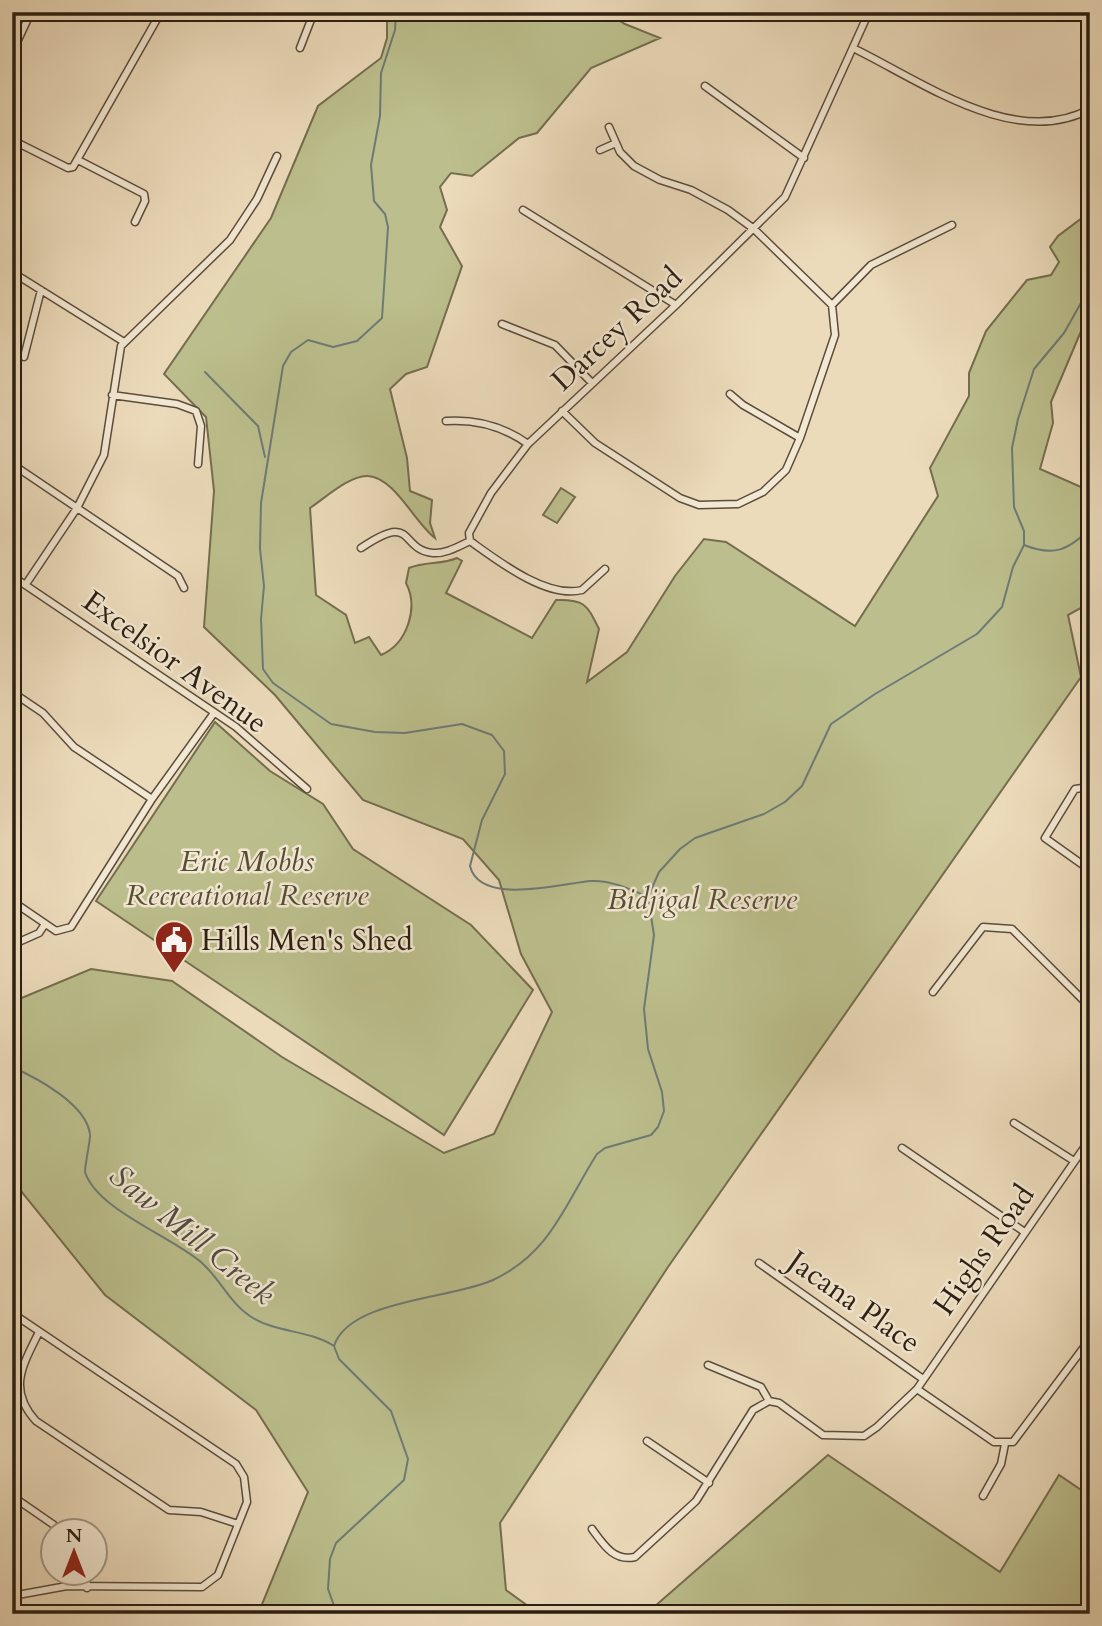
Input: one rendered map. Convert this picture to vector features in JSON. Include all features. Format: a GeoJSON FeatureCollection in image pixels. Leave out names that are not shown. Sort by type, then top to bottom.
{"type":"FeatureCollection","features":[{"type":"Feature","properties":{"kind":"street"},"geometry":{"type":"LineString","coordinates":[[12,53],[31,12]]}},
{"type":"Feature","properties":{"kind":"street"},"geometry":{"type":"LineString","coordinates":[[12,140],[68,167],[78,160],[161,12]]}},
{"type":"Feature","properties":{"kind":"street"},"geometry":{"type":"LineString","coordinates":[[293,12],[310,19]]}},
{"type":"Feature","properties":{"kind":"street"},"geometry":{"type":"LineString","coordinates":[[300,48],[314,12]]}},
{"type":"Feature","properties":{"kind":"street","name":"Darcey Road"},"geometry":{"type":"LineString","coordinates":[[470,541],[471,527],[484,504],[527,444],[676,305],[785,197],[869,12]]}},
{"type":"Feature","properties":{"kind":"street"},"geometry":{"type":"LineString","coordinates":[[853,48],[1002,119],[1042,122],[1090,109]]}},
{"type":"Feature","properties":{"kind":"street"},"geometry":{"type":"LineString","coordinates":[[705,86],[804,158]]}},
{"type":"Feature","properties":{"kind":"street"},"geometry":{"type":"LineString","coordinates":[[562,411],[596,443],[680,498],[699,505],[738,504],[763,492],[786,470],[832,349],[835,327],[832,305],[754,229],[728,210],[691,190],[660,180],[635,166],[623,156],[609,127]]}},
{"type":"Feature","properties":{"kind":"street"},"geometry":{"type":"LineString","coordinates":[[600,150],[616,143]]}},
{"type":"Feature","properties":{"kind":"street"},"geometry":{"type":"LineString","coordinates":[[26,584],[77,508],[103,455],[118,352],[124,341],[152,319],[230,240],[257,199],[277,156]]}},
{"type":"Feature","properties":{"kind":"street"},"geometry":{"type":"LineString","coordinates":[[78,160],[144,194],[145,201],[135,222]]}},
{"type":"Feature","properties":{"kind":"street"},"geometry":{"type":"LineString","coordinates":[[523,210],[676,305]]}},
{"type":"Feature","properties":{"kind":"street"},"geometry":{"type":"LineString","coordinates":[[832,305],[871,265],[952,225]]}},
{"type":"Feature","properties":{"kind":"street"},"geometry":{"type":"LineString","coordinates":[[12,272],[124,341]]}},
{"type":"Feature","properties":{"kind":"street"},"geometry":{"type":"LineString","coordinates":[[24,357],[41,290]]}},
{"type":"Feature","properties":{"kind":"street"},"geometry":{"type":"LineString","coordinates":[[502,324],[555,345],[592,383]]}},
{"type":"Feature","properties":{"kind":"street"},"geometry":{"type":"LineString","coordinates":[[730,394],[743,405],[800,438]]}},
{"type":"Feature","properties":{"kind":"street"},"geometry":{"type":"LineString","coordinates":[[112,395],[177,404],[195,411],[200,417],[201,426],[198,464]]}},
{"type":"Feature","properties":{"kind":"street"},"geometry":{"type":"LineString","coordinates":[[446,421],[485,424],[511,432],[527,444]]}},
{"type":"Feature","properties":{"kind":"street"},"geometry":{"type":"LineString","coordinates":[[12,464],[178,576],[184,588]]}},
{"type":"Feature","properties":{"kind":"street"},"geometry":{"type":"LineString","coordinates":[[361,548],[388,532],[408,536],[423,550],[434,553],[446,552],[470,541],[550,590],[582,590],[605,569]]}},
{"type":"Feature","properties":{"kind":"street","name":"Excelsior Avenue"},"geometry":{"type":"LineString","coordinates":[[12,576],[236,727],[307,789]]}},
{"type":"Feature","properties":{"kind":"street"},"geometry":{"type":"LineString","coordinates":[[12,692],[43,713],[74,747],[152,799]]}},
{"type":"Feature","properties":{"kind":"street"},"geometry":{"type":"LineString","coordinates":[[12,901],[56,931],[71,927],[152,799],[214,713]]}},
{"type":"Feature","properties":{"kind":"street"},"geometry":{"type":"LineString","coordinates":[[1090,787],[1075,789],[1045,838],[1090,870]]}},
{"type":"Feature","properties":{"kind":"street"},"geometry":{"type":"LineString","coordinates":[[12,945],[40,933],[46,924]]}},
{"type":"Feature","properties":{"kind":"street"},"geometry":{"type":"LineString","coordinates":[[933,992],[983,927],[1012,929],[1090,1007]]}},
{"type":"Feature","properties":{"kind":"street"},"geometry":{"type":"LineString","coordinates":[[1014,1123],[1074,1161]]}},
{"type":"Feature","properties":{"kind":"street","name":"Highs Road"},"geometry":{"type":"LineString","coordinates":[[708,1365],[761,1387],[769,1401],[779,1403],[823,1435],[864,1436],[917,1389],[1023,1231],[1090,1139]]}},
{"type":"Feature","properties":{"kind":"street"},"geometry":{"type":"LineString","coordinates":[[902,1149],[1023,1231]]}},
{"type":"Feature","properties":{"kind":"street","name":"Jacana Place"},"geometry":{"type":"LineString","coordinates":[[759,1263],[923,1379]]}},
{"type":"Feature","properties":{"kind":"street"},"geometry":{"type":"LineString","coordinates":[[12,1313],[236,1464],[247,1487],[247,1502],[218,1575],[202,1587],[108,1588]]}},
{"type":"Feature","properties":{"kind":"street"},"geometry":{"type":"LineString","coordinates":[[39,1332],[25,1361],[18,1387],[25,1409],[36,1421],[169,1510],[201,1512],[238,1524]]}},
{"type":"Feature","properties":{"kind":"street"},"geometry":{"type":"LineString","coordinates":[[917,1389],[994,1442],[1005,1444],[1020,1437],[1090,1339]]}},
{"type":"Feature","properties":{"kind":"street"},"geometry":{"type":"LineString","coordinates":[[592,1529],[612,1553],[626,1559],[635,1557],[673,1525],[709,1483],[753,1410],[769,1401]]}},
{"type":"Feature","properties":{"kind":"street"},"geometry":{"type":"LineString","coordinates":[[648,1441],[709,1483]]}},
{"type":"Feature","properties":{"kind":"street"},"geometry":{"type":"LineString","coordinates":[[983,1496],[1001,1464],[1005,1444]]}},
{"type":"Feature","properties":{"kind":"street"},"geometry":{"type":"LineString","coordinates":[[12,1496],[45,1518]]}},
{"type":"Feature","properties":{"kind":"street"},"geometry":{"type":"LineString","coordinates":[[12,1596],[49,1588]]}},
{"type":"Feature","properties":{"kind":"green space","name":"Bidjigal Reserve"},"geometry":{"type":"Polygon","coordinates":[[[387,12],[606,12],[625,24],[660,38],[591,68],[537,133],[519,138],[472,176],[451,173],[440,187],[447,210],[440,227],[462,266],[427,367],[406,374],[390,389],[407,458],[410,491],[432,500],[430,523],[435,538],[395,492],[378,478],[368,476],[353,479],[310,508],[316,595],[346,615],[355,643],[369,637],[381,655],[398,643],[408,624],[411,614],[410,593],[406,583],[409,568],[457,558],[462,561],[446,593],[532,638],[556,600],[584,605],[599,629],[587,682],[627,652],[675,576],[704,539],[726,542],[855,626],[938,496],[930,468],[969,396],[969,373],[986,331],[1027,280],[1051,275],[1059,262],[1050,247],[1058,236],[1090,212],[1090,310],[1051,402],[1053,423],[1040,469],[1090,491],[1090,603],[1068,615],[1081,677],[668,1267],[500,1523],[506,1590],[539,1614],[258,1614],[308,1492],[256,1410],[105,1295],[12,1180],[12,1002],[91,969],[172,981],[282,1057],[444,1153],[494,1134],[552,1012],[521,954],[499,880],[463,839],[363,800],[275,695],[204,627],[214,491],[206,417],[164,374],[271,218],[318,106],[381,58],[387,38],[387,12]]]}},
{"type":"Feature","properties":{"kind":"green space"},"geometry":{"type":"Polygon","coordinates":[[[561,488],[575,497],[557,523],[543,515],[561,488]]]}},
{"type":"Feature","properties":{"kind":"green space","name":"Eric Mobbs Recreational Reserve"},"geometry":{"type":"Polygon","coordinates":[[[215,722],[270,771],[323,804],[353,849],[471,925],[533,990],[444,1135],[96,901],[215,722]]]}},
{"type":"Feature","properties":{"kind":"green space"},"geometry":{"type":"Polygon","coordinates":[[[828,1455],[1000,1572],[1059,1475],[1090,1496],[1090,1614],[646,1614],[828,1455]]]}},
{"type":"Feature","properties":{"kind":"waterway"},"geometry":{"type":"LineString","coordinates":[[396,12],[395,30],[381,73],[380,116],[371,165],[374,201],[385,214],[388,227],[382,318],[357,341],[333,347],[308,340],[291,352],[283,366],[261,503],[263,669],[273,683],[331,724],[375,732],[405,733],[462,724],[492,735],[504,751],[505,774],[482,820],[470,866],[477,878],[489,886],[524,890],[598,881],[648,897]]}},
{"type":"Feature","properties":{"kind":"waterway"},"geometry":{"type":"LineString","coordinates":[[1024,545],[1024,531],[1014,507],[1012,448],[1018,419],[1034,369],[1064,333],[1090,287]]}},
{"type":"Feature","properties":{"kind":"waterway"},"geometry":{"type":"LineString","coordinates":[[205,372],[258,426],[265,457]]}},
{"type":"Feature","properties":{"kind":"waterway"},"geometry":{"type":"LineString","coordinates":[[337,1614],[328,1589],[330,1559],[336,1543],[404,1480],[408,1459],[391,1411],[339,1359],[334,1346],[343,1330],[380,1309],[475,1286],[513,1269],[529,1256],[555,1226],[597,1154],[605,1148],[651,1135],[658,1127],[664,1111],[662,1092],[648,1049],[644,1009],[654,935],[648,897],[659,872],[680,849],[695,838],[764,814],[785,802],[802,786],[831,724],[875,694],[977,634],[1002,607],[1013,567],[1024,545],[1052,551],[1075,542],[1090,529]]}},
{"type":"Feature","properties":{"kind":"waterway","name":"Saw Mill Creek"},"geometry":{"type":"LineString","coordinates":[[12,1067],[47,1085],[80,1112],[90,1134],[85,1172],[92,1186],[104,1199],[202,1263],[238,1306],[253,1318],[334,1346]]}},
{"type":"Feature","properties":{"kind":"place","name":"Hills Men's Shed"},"geometry":{"type":"Point","coordinates":[174,974]}}]}
